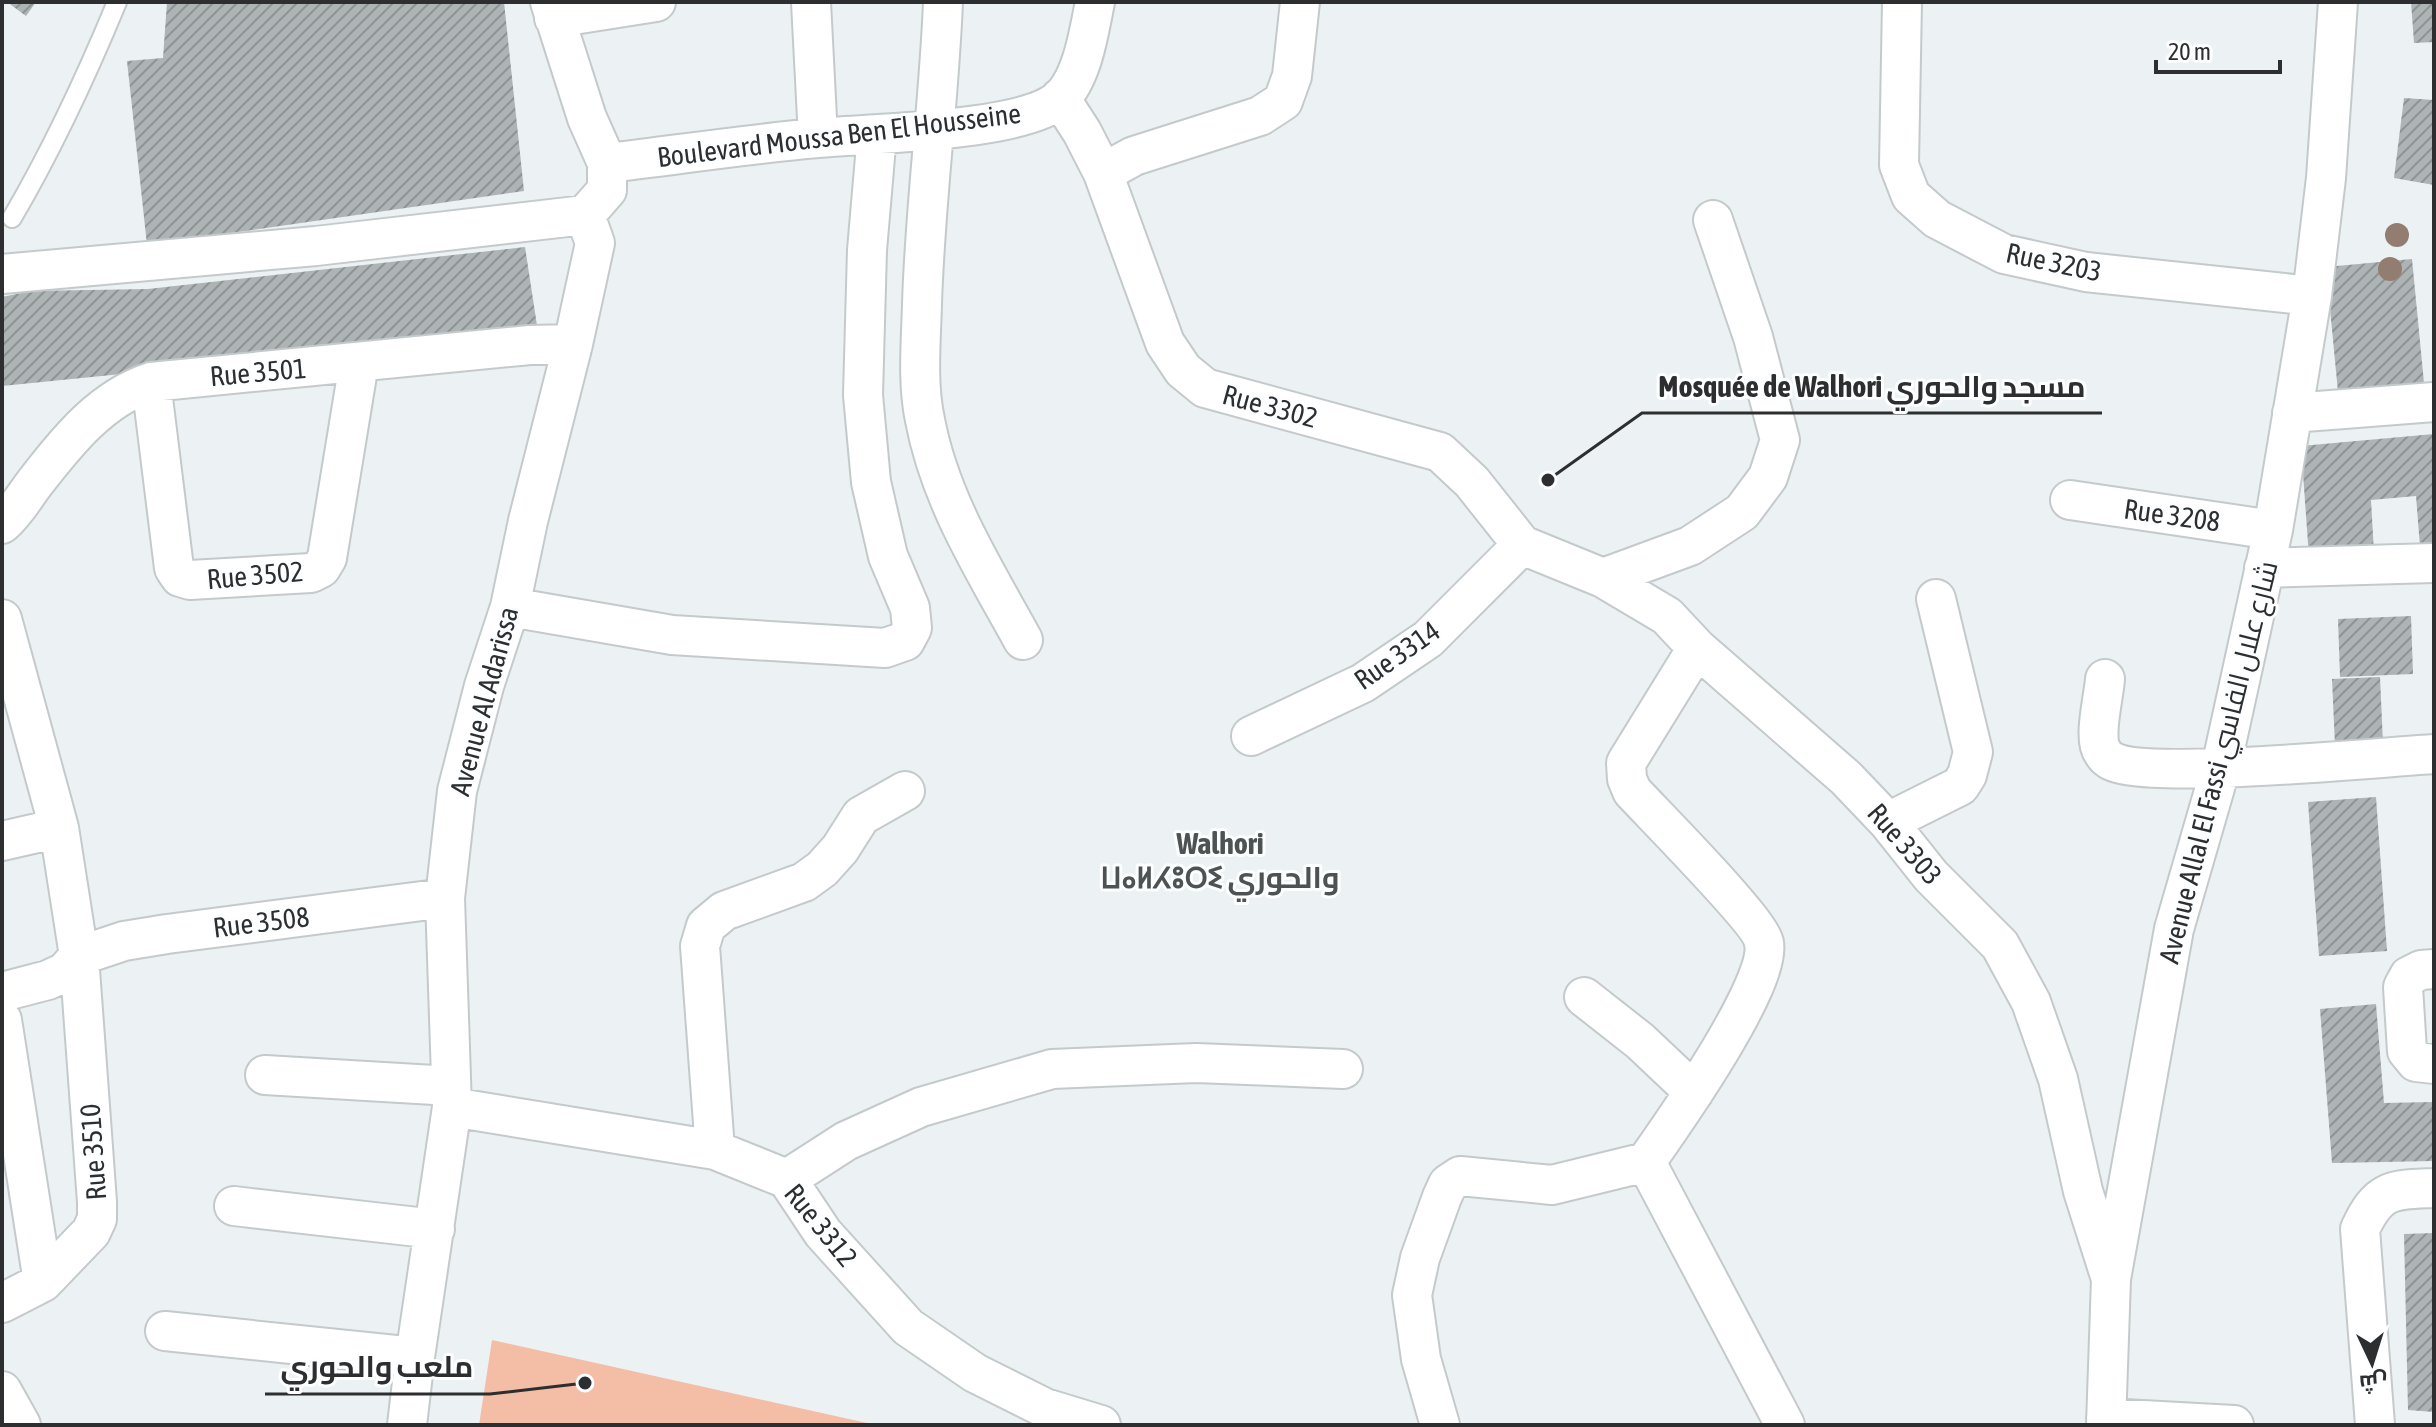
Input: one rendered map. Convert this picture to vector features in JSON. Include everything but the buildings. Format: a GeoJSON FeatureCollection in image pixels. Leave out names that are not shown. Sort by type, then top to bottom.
{"type":"FeatureCollection","features":[{"type":"Feature","properties":{"kind":"street"},"geometry":{"type":"LineString","coordinates":[[2,274],[316,246],[585,215],[607,190],[607,163],[587,118],[552,10],[656,2]]}},
{"type":"Feature","properties":{"kind":"street"},"geometry":{"type":"LineString","coordinates":[[811,2],[818,138]]}},
{"type":"Feature","properties":{"kind":"street"},"geometry":{"type":"LineString","coordinates":[[943,2],[939,96],[924,236],[921,345],[924,417],[937,470],[957,520],[1023,640]]}},
{"type":"Feature","properties":{"kind":"street","name":"Boulevard Moussa Ben El Housseine"},"geometry":{"type":"LineString","coordinates":[[607,163],[818,138],[933,130],[1031,114],[1060,98],[1080,67],[1095,2]]}},
{"type":"Feature","properties":{"kind":"street"},"geometry":{"type":"LineString","coordinates":[[1103,173],[1134,156],[1260,116],[1283,101],[1292,76],[1300,2]]}},
{"type":"Feature","properties":{"kind":"street","name":"Rue 3203"},"geometry":{"type":"LineString","coordinates":[[1902,2],[1899,165],[1911,196],[1937,219],[2004,254],[2086,272],[2312,296]]}},
{"type":"Feature","properties":{"kind":"street","name":"Avenue Allal El Fassi شارع علال الفاسي"},"geometry":{"type":"LineString","coordinates":[[2106,1422],[2111,1279],[2174,929],[2221,767],[2273,530],[2312,296],[2326,178],[2338,2]]}},
{"type":"Feature","properties":{"kind":"street","name":"Rue 3302"},"geometry":{"type":"LineString","coordinates":[[1060,98],[1103,173],[1165,343],[1183,370],[1205,388],[1440,452],[1472,482],[1522,545]]}},
{"type":"Feature","properties":{"kind":"street"},"geometry":{"type":"LineString","coordinates":[[510,607],[672,635],[885,648],[905,641],[912,628],[910,608],[888,556],[871,482],[863,395],[867,250],[877,134]]}},
{"type":"Feature","properties":{"kind":"street","name":"Avenue Al Adarissa"},"geometry":{"type":"LineString","coordinates":[[407,1425],[452,1096],[445,898],[457,791],[484,686],[510,607],[528,521],[573,344],[595,243],[585,215]]}},
{"type":"Feature","properties":{"kind":"street"},"geometry":{"type":"LineString","coordinates":[[1603,578],[1690,546],[1742,512],[1768,477],[1780,440],[1753,337],[1713,220]]}},
{"type":"Feature","properties":{"kind":"street","name":"Rue 3501"},"geometry":{"type":"LineString","coordinates":[[2,524],[21,505],[78,431],[113,399],[151,382],[530,345],[573,344]]}},
{"type":"Feature","properties":{"kind":"street","name":"Rue 3502"},"geometry":{"type":"LineString","coordinates":[[151,382],[169,541],[174,568],[180,577],[190,580],[311,573],[321,568],[327,558],[359,363]]}},
{"type":"Feature","properties":{"kind":"street"},"geometry":{"type":"LineString","coordinates":[[2292,413],[2434,402]]}},
{"type":"Feature","properties":{"kind":"street","name":"Rue 3208"},"geometry":{"type":"LineString","coordinates":[[2070,500],[2273,530]]}},
{"type":"Feature","properties":{"kind":"street","name":"Rue 3303"},"geometry":{"type":"LineString","coordinates":[[1522,545],[1603,578],[1667,616],[1697,648],[1846,778],[1888,822],[1931,876],[2000,945],[2031,1002],[2058,1079],[2083,1191],[2111,1279]]}},
{"type":"Feature","properties":{"kind":"street","name":"Rue 3314"},"geometry":{"type":"LineString","coordinates":[[1251,736],[1363,683],[1428,639],[1522,545]]}},
{"type":"Feature","properties":{"kind":"street"},"geometry":{"type":"LineString","coordinates":[[2264,568],[2434,563]]}},
{"type":"Feature","properties":{"kind":"street"},"geometry":{"type":"LineString","coordinates":[[1888,822],[1960,786],[1967,775],[1973,752],[1936,599]]}},
{"type":"Feature","properties":{"kind":"street","name":"Rue 3510"},"geometry":{"type":"LineString","coordinates":[[2,619],[59,828],[79,956],[97,1219],[91,1232],[43,1282],[2,1303]]}},
{"type":"Feature","properties":{"kind":"street"},"geometry":{"type":"LineString","coordinates":[[1440,1425],[1421,1359],[1412,1295],[1420,1258],[1448,1184],[1460,1176],[1506,1183],[1552,1185],[1646,1162],[1694,1092],[1748,1000],[1763,964],[1765,942],[1708,873],[1632,791],[1627,779],[1626,763],[1697,648]]}},
{"type":"Feature","properties":{"kind":"street"},"geometry":{"type":"LineString","coordinates":[[2105,679],[2100,749],[2111,761],[2149,767],[2221,767],[2434,754]]}},
{"type":"Feature","properties":{"kind":"street"},"geometry":{"type":"LineString","coordinates":[[715,1150],[700,946],[706,926],[724,911],[804,882],[822,869],[840,849],[861,816],[905,791]]}},
{"type":"Feature","properties":{"kind":"street"},"geometry":{"type":"LineString","coordinates":[[2,841],[59,828]]}},
{"type":"Feature","properties":{"kind":"street","name":"Rue 3508"},"geometry":{"type":"LineString","coordinates":[[2,992],[48,980],[65,972],[79,956],[124,941],[445,898]]}},
{"type":"Feature","properties":{"kind":"street"},"geometry":{"type":"LineString","coordinates":[[2432,1064],[2416,1062],[2407,1051],[2403,987],[2409,976],[2421,970],[2434,969]]}},
{"type":"Feature","properties":{"kind":"street"},"geometry":{"type":"LineString","coordinates":[[1584,997],[1640,1041],[1694,1092]]}},
{"type":"Feature","properties":{"kind":"street"},"geometry":{"type":"LineString","coordinates":[[2,1020],[12,1148],[43,1282]]}},
{"type":"Feature","properties":{"kind":"street"},"geometry":{"type":"LineString","coordinates":[[787,1179],[846,1141],[921,1107],[1052,1069],[1196,1063],[1343,1069]]}},
{"type":"Feature","properties":{"kind":"street","name":"Rue 3312"},"geometry":{"type":"LineString","coordinates":[[265,1075],[452,1096],[715,1150],[787,1179],[823,1233],[908,1327],[975,1373],[1045,1408],[1101,1425]]}},
{"type":"Feature","properties":{"kind":"street"},"geometry":{"type":"LineString","coordinates":[[1646,1162],[1785,1425]]}},
{"type":"Feature","properties":{"kind":"street"},"geometry":{"type":"LineString","coordinates":[[2375,1425],[2360,1229],[2369,1211],[2393,1190],[2434,1188]]}},
{"type":"Feature","properties":{"kind":"street"},"geometry":{"type":"LineString","coordinates":[[234,1206],[435,1229]]}},
{"type":"Feature","properties":{"kind":"street"},"geometry":{"type":"LineString","coordinates":[[165,1331],[415,1357]]}},
{"type":"Feature","properties":{"kind":"street"},"geometry":{"type":"LineString","coordinates":[[2,1391],[21,1425]]}},
{"type":"Feature","properties":{"kind":"street"},"geometry":{"type":"LineString","coordinates":[[2106,1422],[2234,1425]]}},
{"type":"Feature","properties":{"kind":"lane"},"geometry":{"type":"LineString","coordinates":[[12,218],[80,92],[117,2]]}},
{"type":"Feature","properties":{"kind":"shaded area"},"geometry":{"type":"Polygon","coordinates":[[[492,1340],[876,1425],[479,1425],[492,1340]]]}},
{"type":"Feature","properties":{"kind":"place","name":"Mosquée de Walhori مسجد والحوري"},"geometry":{"type":"Point","coordinates":[1548,480]}},
{"type":"Feature","properties":{"kind":"place","name":"ملعب والحوري"},"geometry":{"type":"Point","coordinates":[585,1383]}},
{"type":"Feature","properties":{"kind":"district","name":"Walhori ⵡⴰⵍⵃⵓⵔⵉ والحوري"},"geometry":{"type":"Point","coordinates":[1220,860]}}]}
